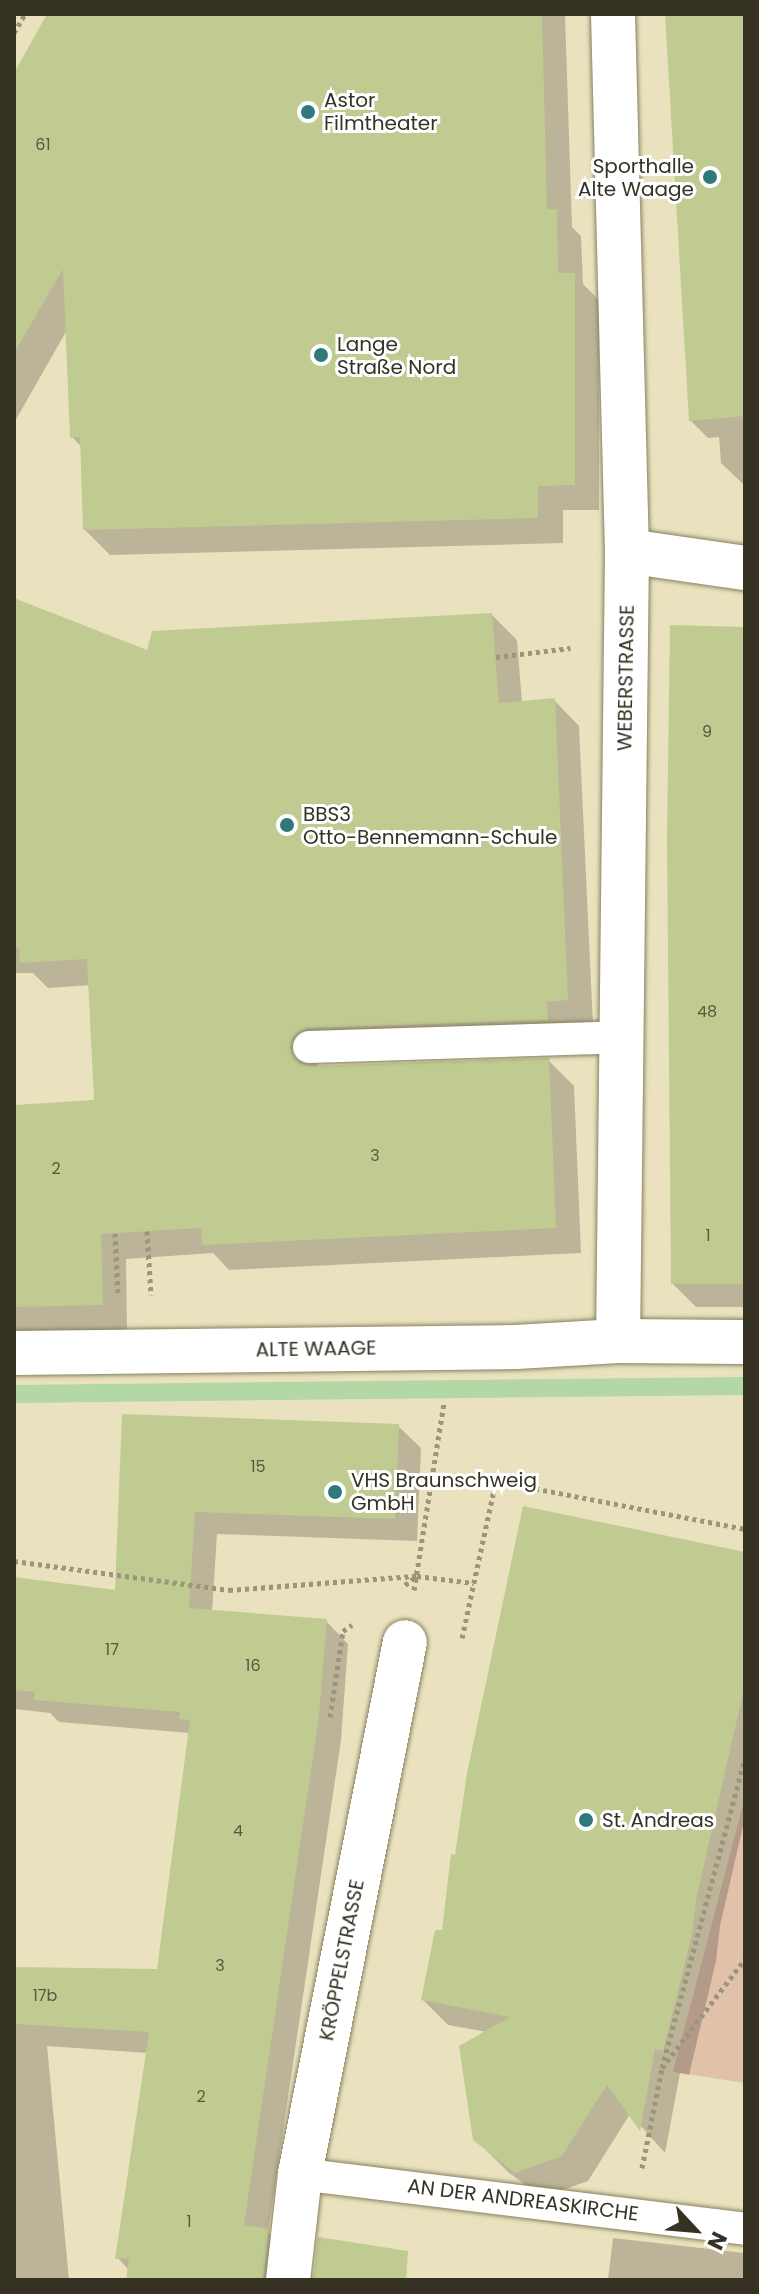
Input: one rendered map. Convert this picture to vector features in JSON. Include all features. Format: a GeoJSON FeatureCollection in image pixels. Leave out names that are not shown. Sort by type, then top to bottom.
{"type":"FeatureCollection","features":[{"type":"Feature","properties":{"kind":"street","name":"WEBERSTRASSE"},"geometry":{"type":"LineString","coordinates":[[613,14],[627,551],[618,1341]]}},
{"type":"Feature","properties":{"kind":"street"},"geometry":{"type":"LineString","coordinates":[[627,551],[745,568]]}},
{"type":"Feature","properties":{"kind":"street","name":"ALTE WAAGE"},"geometry":{"type":"LineString","coordinates":[[14,1353],[516,1347],[618,1341],[745,1342]]}},
{"type":"Feature","properties":{"kind":"street","name":"KRÖPPELSTRASSE"},"geometry":{"type":"LineString","coordinates":[[288,2280],[300,2174],[405,1642]]}},
{"type":"Feature","properties":{"kind":"lane"},"geometry":{"type":"LineString","coordinates":[[309,1047],[621,1037]]}},
{"type":"Feature","properties":{"kind":"lane","name":"AN DER ANDREASKIRCHE"},"geometry":{"type":"LineString","coordinates":[[300,2174],[745,2229]]}},
{"type":"Feature","properties":{"kind":"path"},"geometry":{"type":"LineString","coordinates":[[14,33],[25,14]]}},
{"type":"Feature","properties":{"kind":"path"},"geometry":{"type":"LineString","coordinates":[[496,657],[626,644]]}},
{"type":"Feature","properties":{"kind":"path"},"geometry":{"type":"LineString","coordinates":[[147,1231],[152,1304]]}},
{"type":"Feature","properties":{"kind":"path"},"geometry":{"type":"LineString","coordinates":[[115,1233],[118,1306]]}},
{"type":"Feature","properties":{"kind":"path"},"geometry":{"type":"LineString","coordinates":[[417,1576],[445,1394]]}},
{"type":"Feature","properties":{"kind":"path"},"geometry":{"type":"LineString","coordinates":[[14,1561],[229,1590],[417,1576],[474,1583],[496,1481],[745,1529]]}},
{"type":"Feature","properties":{"kind":"path"},"geometry":{"type":"LineString","coordinates":[[632,2214],[662,2068],[745,1759]]}},
{"type":"Feature","properties":{"kind":"path"},"geometry":{"type":"LineString","coordinates":[[662,2068],[745,1959]]}},
{"type":"Feature","properties":{"kind":"shaded area"},"geometry":{"type":"Polygon","coordinates":[[[745,1797],[745,2083],[673,2072],[745,1797]]]}},
{"type":"Feature","properties":{"kind":"building"},"geometry":{"type":"Polygon","coordinates":[[[47,14],[542,14],[547,209],[557,209],[558,273],[575,273],[575,485],[538,486],[538,518],[83,530],[80,437],[70,438],[63,269],[14,353],[14,73],[47,14]]]}},
{"type":"Feature","properties":{"kind":"building","name":"Sporthalle Alte Waage"},"geometry":{"type":"Polygon","coordinates":[[[665,14],[745,14],[745,416],[689,421],[665,14]]]}},
{"type":"Feature","properties":{"kind":"building","name":"BBS3 Otto-Bennemann-Schule"},"geometry":{"type":"Polygon","coordinates":[[[14,598],[147,650],[152,631],[492,613],[499,703],[555,698],[568,1000],[547,1002],[548,1020],[308,1028],[293,1037],[290,1048],[299,1063],[310,1066],[549,1058],[556,1228],[202,1245],[201,1228],[101,1234],[103,1305],[14,1307],[14,1105],[94,1100],[87,959],[20,963],[19,948],[14,948],[14,598]]]}},
{"type":"Feature","properties":{"kind":"building"},"geometry":{"type":"Polygon","coordinates":[[[670,625],[745,627],[745,1284],[671,1284],[667,838],[670,625]]]}},
{"type":"Feature","properties":{"kind":"building"},"geometry":{"type":"Polygon","coordinates":[[[122,1414],[399,1424],[395,1519],[195,1512],[189,1608],[327,1619],[319,1716],[244,2225],[269,2229],[263,2280],[126,2280],[129,2258],[115,2259],[149,2032],[14,2024],[14,1967],[157,1969],[190,1720],[179,1719],[180,1712],[34,1700],[35,1692],[14,1690],[14,1577],[115,1590],[122,1414]]]}},
{"type":"Feature","properties":{"kind":"building","name":"St. Andreas"},"geometry":{"type":"Polygon","coordinates":[[[523,1506],[745,1552],[745,1684],[696,1900],[692,1935],[663,2051],[655,2049],[640,2131],[607,2085],[562,2156],[515,2173],[473,2140],[459,2046],[510,2017],[421,2000],[435,1930],[442,1930],[451,1854],[455,1855],[467,1773],[523,1506]]]}},
{"type":"Feature","properties":{"kind":"building"},"geometry":{"type":"Polygon","coordinates":[[[318,2237],[408,2251],[406,2280],[313,2280],[318,2237]]]}},
{"type":"Feature","properties":{"kind":"waterway"},"geometry":{"type":"LineString","coordinates":[[14,1394],[745,1386]]}},
{"type":"Feature","properties":{"kind":"place","name":"Astor Filmtheater"},"geometry":{"type":"Point","coordinates":[308,112]}},
{"type":"Feature","properties":{"kind":"place","name":"Sporthalle Alte Waage"},"geometry":{"type":"Point","coordinates":[710,177]}},
{"type":"Feature","properties":{"kind":"place","name":"Lange Straße Nord"},"geometry":{"type":"Point","coordinates":[321,355]}},
{"type":"Feature","properties":{"kind":"place","name":"BBS3 Otto-Bennemann-Schule"},"geometry":{"type":"Point","coordinates":[287,825]}},
{"type":"Feature","properties":{"kind":"place","name":"VHS Braunschweig GmbH"},"geometry":{"type":"Point","coordinates":[335,1492]}},
{"type":"Feature","properties":{"kind":"place","name":"St. Andreas"},"geometry":{"type":"Point","coordinates":[586,1820]}}]}
